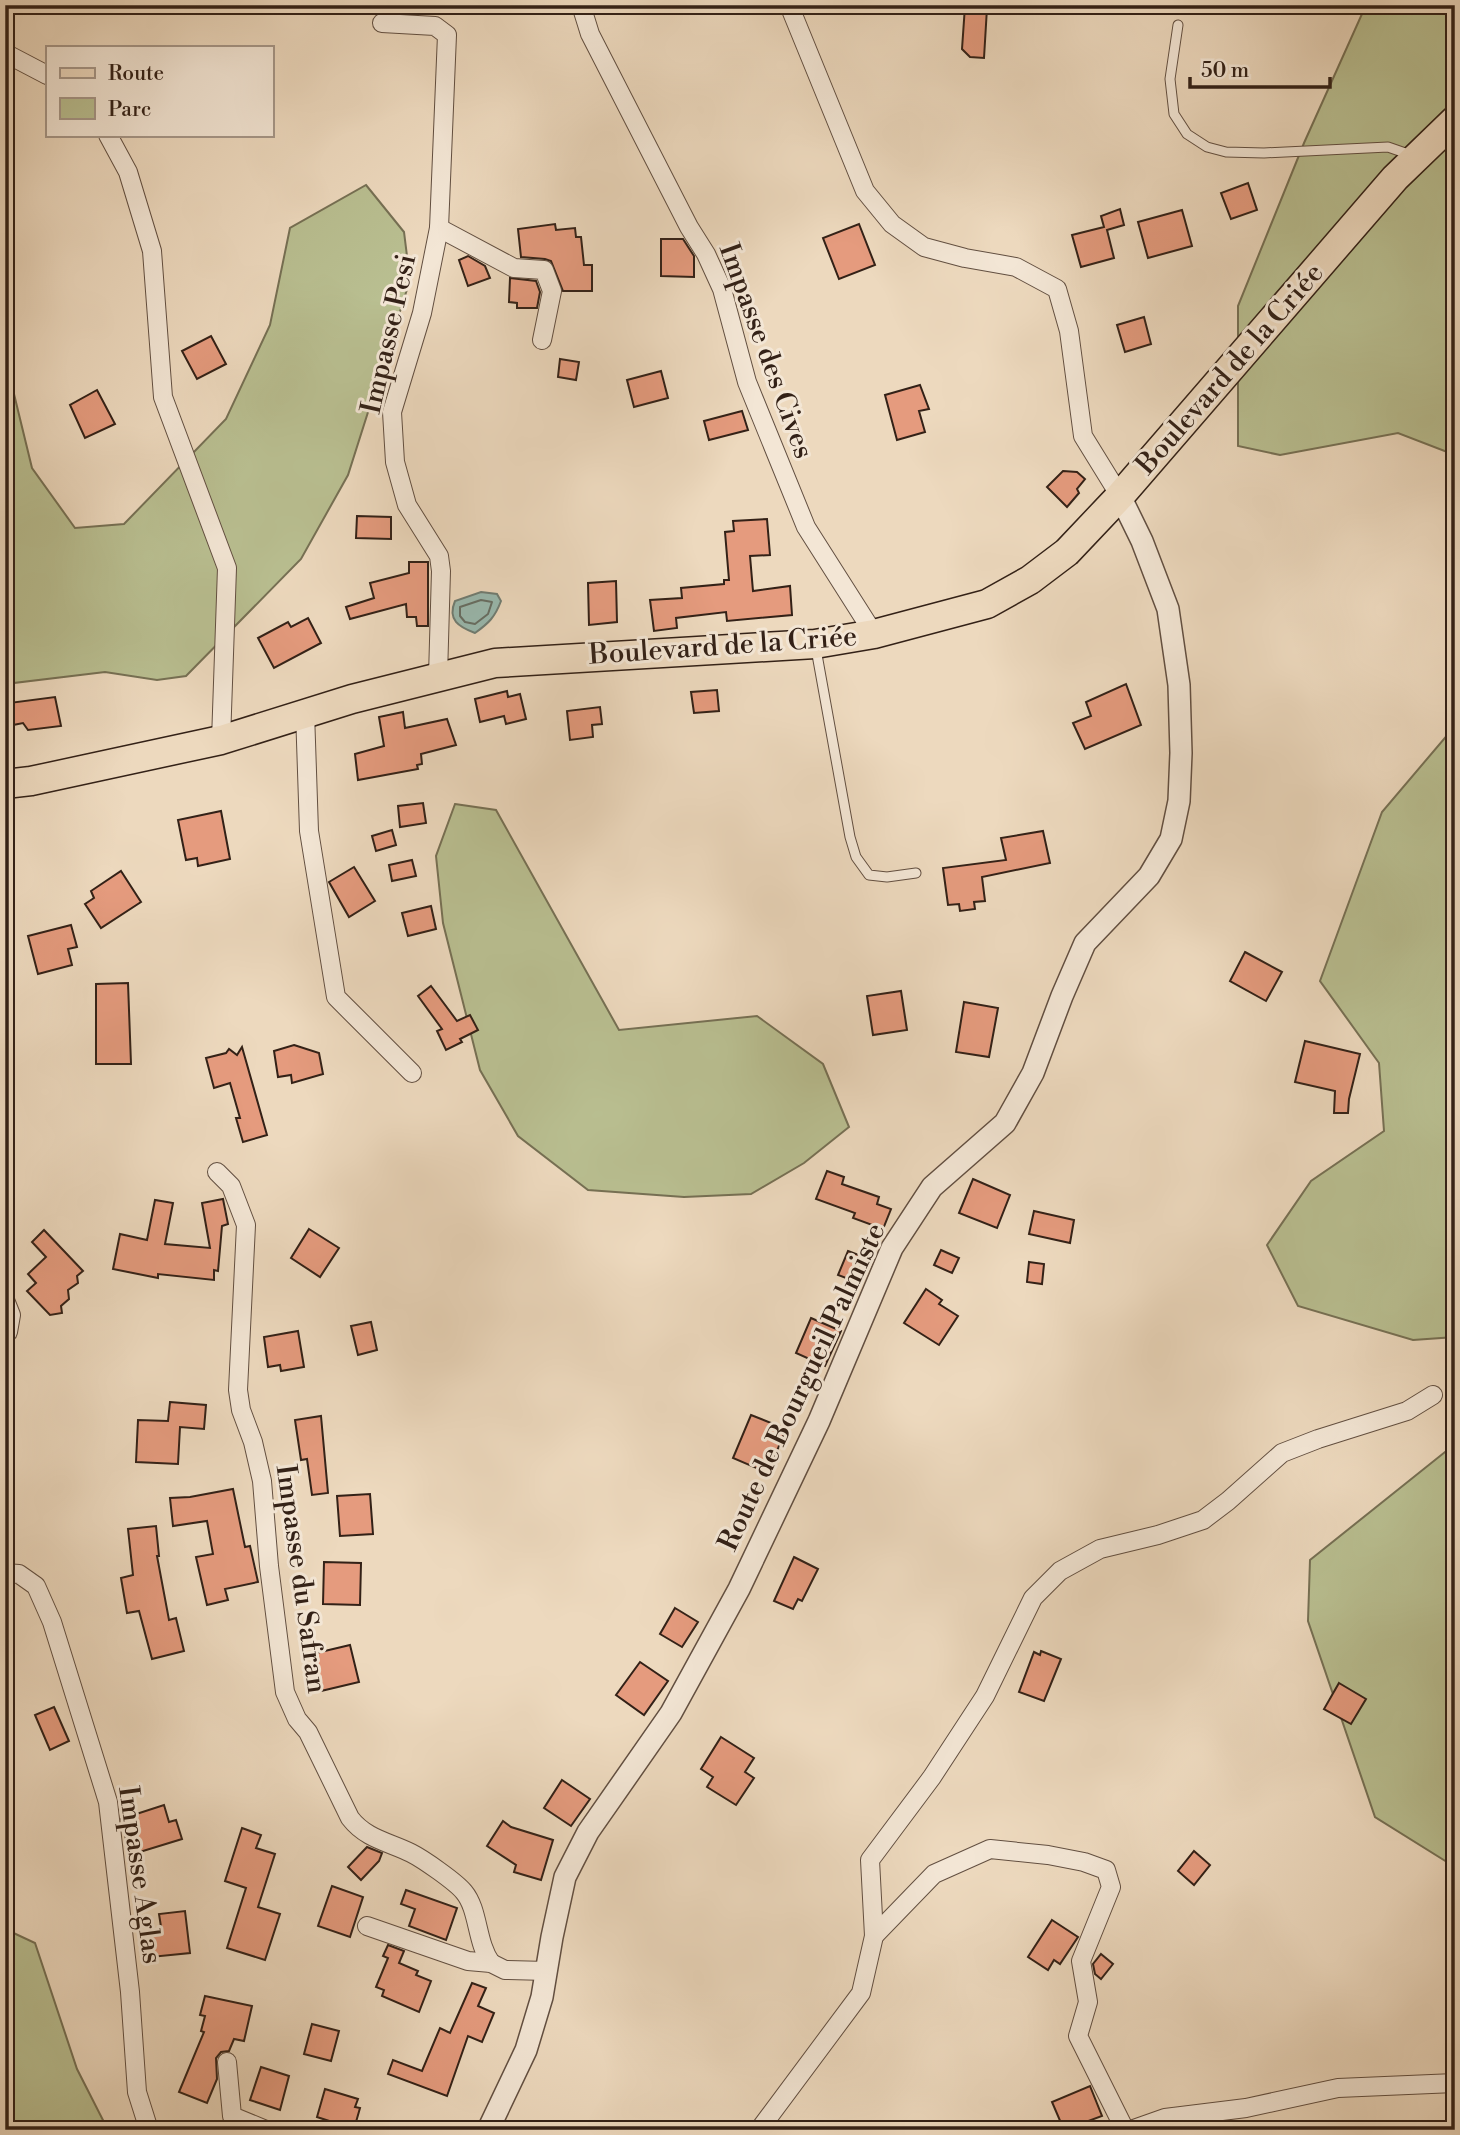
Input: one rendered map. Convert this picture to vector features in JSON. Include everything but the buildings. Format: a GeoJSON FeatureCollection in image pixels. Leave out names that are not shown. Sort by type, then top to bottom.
{"type":"FeatureCollection","features":[{"type":"Feature","properties":{"kind":"main road","name":"Boulevard de la Criée"},"geometry":{"type":"LineString","coordinates":[[5,784],[31,781],[221,740],[305,712],[495,663],[815,644],[874,634],[987,604],[1030,580],[1068,552],[1120,496],[1395,178],[1455,120]]}},
{"type":"Feature","properties":{"kind":"street","name":"Impasse des Cives"},"geometry":{"type":"LineString","coordinates":[[580,5],[590,34],[722,289],[747,382],[806,527],[874,634]]}},
{"type":"Feature","properties":{"kind":"street"},"geometry":{"type":"LineString","coordinates":[[789,5],[865,191],[892,224],[924,247],[1016,267],[1057,289],[1069,331],[1083,436],[1120,496]]}},
{"type":"Feature","properties":{"kind":"street","name":"Impasse Pesi"},"geometry":{"type":"LineString","coordinates":[[382,23],[435,26],[447,35],[439,228],[422,313],[393,412],[395,462],[407,505],[439,556],[439,676]]}},
{"type":"Feature","properties":{"kind":"street"},"geometry":{"type":"LineString","coordinates":[[5,53],[46,74]]}},
{"type":"Feature","properties":{"kind":"street"},"geometry":{"type":"LineString","coordinates":[[109,136],[128,172],[152,251],[163,397],[227,568],[221,740]]}},
{"type":"Feature","properties":{"kind":"street"},"geometry":{"type":"LineString","coordinates":[[439,228],[514,268],[544,270],[552,291],[542,340]]}},
{"type":"Feature","properties":{"kind":"street","name":"Route de Bourgueil Palmiste"},"geometry":{"type":"LineString","coordinates":[[488,2130],[526,2050],[542,1997],[565,1877],[588,1832],[671,1713],[740,1589],[819,1421],[892,1248],[932,1186],[1005,1123],[1032,1073],[1085,943],[1149,876],[1171,839],[1180,801],[1181,753],[1179,685],[1168,609],[1142,541],[1120,496]]}},
{"type":"Feature","properties":{"kind":"street"},"geometry":{"type":"LineString","coordinates":[[305,712],[309,831],[336,997],[412,1073]]}},
{"type":"Feature","properties":{"kind":"street","name":"Impasse du Safran"},"geometry":{"type":"LineString","coordinates":[[217,1172],[231,1186],[246,1225],[238,1390],[241,1410],[254,1442],[262,1480],[269,1566],[285,1692],[297,1719],[308,1732],[350,1818],[359,1829],[382,1842],[412,1853],[463,1891],[470,1903],[481,1945],[491,1963]]}},
{"type":"Feature","properties":{"kind":"street"},"geometry":{"type":"LineString","coordinates":[[5,1300],[11,1315],[8,1332],[5,1334]]}},
{"type":"Feature","properties":{"kind":"street"},"geometry":{"type":"LineString","coordinates":[[759,2130],[861,1993],[874,1936],[870,1860],[932,1777],[985,1696],[1033,1598],[1059,1571],[1100,1549],[1158,1535],[1203,1520],[1282,1453],[1407,1410],[1433,1395]]}},
{"type":"Feature","properties":{"kind":"street","name":"Impasse Aglas"},"geometry":{"type":"LineString","coordinates":[[5,1573],[19,1574],[36,1586],[52,1622],[108,1802],[130,1992],[137,2092],[149,2130]]}},
{"type":"Feature","properties":{"kind":"street"},"geometry":{"type":"LineString","coordinates":[[874,1936],[934,1874],[989,1849],[1084,1861],[1106,1870],[1111,1887],[1081,1961],[1088,2003],[1078,2036],[1125,2130]]}},
{"type":"Feature","properties":{"kind":"street"},"geometry":{"type":"LineString","coordinates":[[367,1926],[468,1961],[491,1963],[505,1970],[547,1971]]}},
{"type":"Feature","properties":{"kind":"street"},"geometry":{"type":"LineString","coordinates":[[227,2062],[232,2116],[266,2130]]}},
{"type":"Feature","properties":{"kind":"street"},"geometry":{"type":"LineString","coordinates":[[1131,2130],[1165,2118],[1245,2108],[1338,2088],[1455,2083]]}},
{"type":"Feature","properties":{"kind":"lane"},"geometry":{"type":"LineString","coordinates":[[1178,25],[1170,79],[1174,114],[1187,134],[1207,147],[1226,152],[1264,153],[1388,147],[1416,157]]}},
{"type":"Feature","properties":{"kind":"lane"},"geometry":{"type":"LineString","coordinates":[[815,644],[850,837],[856,857],[869,875],[887,877],[916,873]]}},
{"type":"Feature","properties":{"kind":"green space"},"geometry":{"type":"Polygon","coordinates":[[[1366,5],[1455,5],[1455,455],[1398,433],[1280,455],[1238,446],[1238,306],[1304,143],[1366,5]]]}},
{"type":"Feature","properties":{"kind":"green space"},"geometry":{"type":"Polygon","coordinates":[[[366,185],[404,232],[410,280],[348,475],[301,559],[186,676],[157,680],[105,672],[5,684],[5,357],[32,468],[75,528],[124,524],[226,419],[270,325],[290,228],[366,185]]]}},
{"type":"Feature","properties":{"kind":"green space"},"geometry":{"type":"Polygon","coordinates":[[[1455,726],[1455,1337],[1413,1340],[1298,1306],[1267,1245],[1311,1181],[1384,1131],[1379,1063],[1320,981],[1382,812],[1455,726]]]}},
{"type":"Feature","properties":{"kind":"green space"},"geometry":{"type":"Polygon","coordinates":[[[455,804],[496,810],[619,1030],[757,1016],[823,1064],[849,1127],[804,1163],[751,1194],[684,1197],[588,1190],[518,1136],[480,1070],[443,923],[436,856],[455,804]]]}},
{"type":"Feature","properties":{"kind":"green space"},"geometry":{"type":"Polygon","coordinates":[[[1455,1444],[1455,1867],[1375,1817],[1308,1621],[1310,1560],[1455,1444]]]}},
{"type":"Feature","properties":{"kind":"green space"},"geometry":{"type":"Polygon","coordinates":[[[5,1929],[35,1943],[77,2069],[108,2130],[5,2130],[5,1929]]]}},
{"type":"Feature","properties":{"kind":"water"},"geometry":{"type":"Polygon","coordinates":[[[481,592],[497,594],[501,601],[491,619],[475,633],[456,622],[452,613],[455,601],[481,592]]]}}]}
